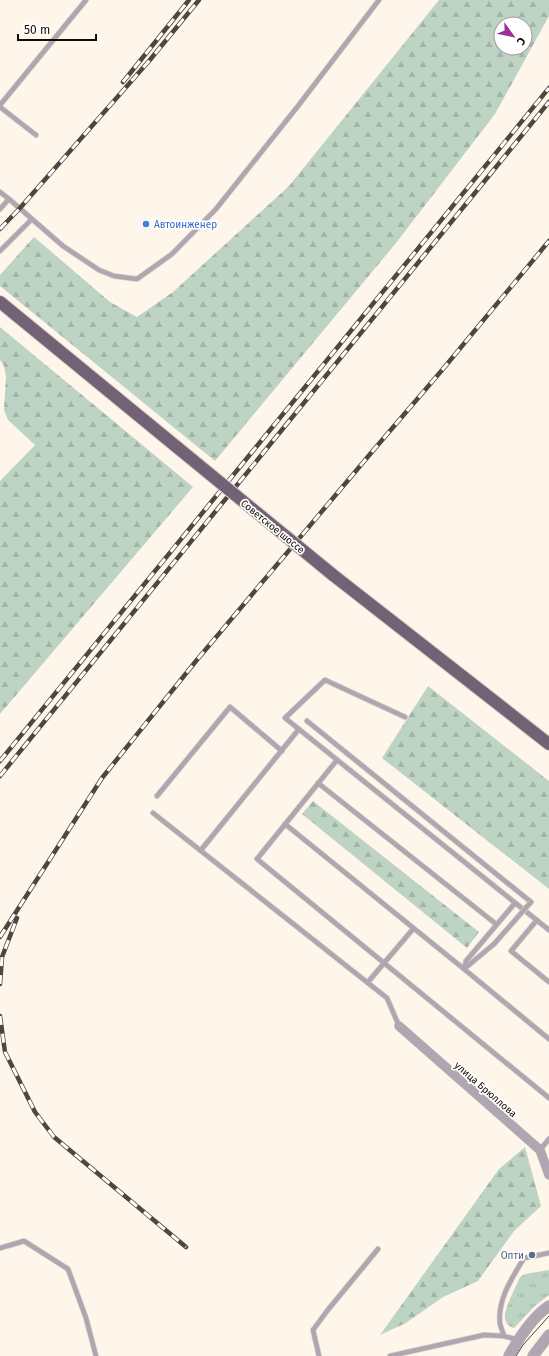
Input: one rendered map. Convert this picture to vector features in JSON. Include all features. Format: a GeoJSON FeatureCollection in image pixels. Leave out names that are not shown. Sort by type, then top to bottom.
{"type":"FeatureCollection","features":[{"type":"Feature","properties":{"kind":"main road","name":"Советское шоссе"},"geometry":{"type":"LineString","coordinates":[[0,302],[333,575],[549,744]]}},
{"type":"Feature","properties":{"kind":"street","name":"улица Брюллова"},"geometry":{"type":"LineString","coordinates":[[399,1026],[540,1150],[549,1175]]}},
{"type":"Feature","properties":{"kind":"street"},"geometry":{"type":"LineString","coordinates":[[509,1356],[518,1340],[542,1310],[549,1306]]}},
{"type":"Feature","properties":{"kind":"street"},"geometry":{"type":"LineString","coordinates":[[533,1356],[549,1336]]}},
{"type":"Feature","properties":{"kind":"lane"},"geometry":{"type":"LineString","coordinates":[[36,135],[0,106],[86,0]]}},
{"type":"Feature","properties":{"kind":"lane"},"geometry":{"type":"LineString","coordinates":[[0,192],[63,246],[99,270],[114,276],[137,279],[172,254],[216,209],[298,106],[379,0]]}},
{"type":"Feature","properties":{"kind":"lane"},"geometry":{"type":"LineString","coordinates":[[0,209],[9,199]]}},
{"type":"Feature","properties":{"kind":"lane"},"geometry":{"type":"LineString","coordinates":[[0,251],[32,219]]}},
{"type":"Feature","properties":{"kind":"lane"},"geometry":{"type":"LineString","coordinates":[[405,717],[324,680],[285,718],[549,930]]}},
{"type":"Feature","properties":{"kind":"lane"},"geometry":{"type":"LineString","coordinates":[[157,796],[230,707],[282,750]]}},
{"type":"Feature","properties":{"kind":"lane"},"geometry":{"type":"LineString","coordinates":[[307,721],[531,902],[494,944],[464,969]]}},
{"type":"Feature","properties":{"kind":"lane"},"geometry":{"type":"LineString","coordinates":[[201,850],[299,729]]}},
{"type":"Feature","properties":{"kind":"lane"},"geometry":{"type":"LineString","coordinates":[[337,760],[257,859],[549,1098]]}},
{"type":"Feature","properties":{"kind":"lane"},"geometry":{"type":"LineString","coordinates":[[318,783],[496,924]]}},
{"type":"Feature","properties":{"kind":"lane"},"geometry":{"type":"LineString","coordinates":[[153,813],[387,998],[399,1026]]}},
{"type":"Feature","properties":{"kind":"lane"},"geometry":{"type":"LineString","coordinates":[[285,824],[549,1039]]}},
{"type":"Feature","properties":{"kind":"lane"},"geometry":{"type":"LineString","coordinates":[[464,969],[466,961],[515,903]]}},
{"type":"Feature","properties":{"kind":"lane"},"geometry":{"type":"LineString","coordinates":[[537,920],[511,951],[549,982]]}},
{"type":"Feature","properties":{"kind":"lane"},"geometry":{"type":"LineString","coordinates":[[368,982],[413,929]]}},
{"type":"Feature","properties":{"kind":"lane"},"geometry":{"type":"LineString","coordinates":[[540,1150],[549,1139]]}},
{"type":"Feature","properties":{"kind":"lane"},"geometry":{"type":"LineString","coordinates":[[0,1248],[24,1240],[68,1269],[86,1318],[96,1356]]}},
{"type":"Feature","properties":{"kind":"lane"},"geometry":{"type":"LineString","coordinates":[[319,1356],[313,1330],[327,1310],[378,1249]]}},
{"type":"Feature","properties":{"kind":"lane"},"geometry":{"type":"LineString","coordinates":[[504,1336],[500,1325],[500,1310],[507,1286],[524,1258],[549,1253]]}},
{"type":"Feature","properties":{"kind":"lane"},"geometry":{"type":"LineString","coordinates":[[390,1356],[484,1335],[504,1336],[518,1340]]}},
{"type":"Feature","properties":{"kind":"green space"},"geometry":{"type":"Polygon","coordinates":[[[439,0],[549,0],[549,16],[533,45],[533,16],[493,16],[493,56],[527,56],[495,114],[396,243],[215,461],[0,286],[0,275],[34,237],[110,302],[137,317],[173,292],[289,186],[439,0]]]}},
{"type":"Feature","properties":{"kind":"green space"},"geometry":{"type":"Polygon","coordinates":[[[0,327],[193,487],[0,714],[0,481],[35,445],[8,420],[4,410],[6,377],[4,366],[0,360],[0,327]]]}},
{"type":"Feature","properties":{"kind":"green space"},"geometry":{"type":"Polygon","coordinates":[[[428,686],[549,781],[549,889],[382,758],[428,686]]]}},
{"type":"Feature","properties":{"kind":"green space"},"geometry":{"type":"Polygon","coordinates":[[[313,801],[479,932],[467,948],[302,814],[313,801]]]}},
{"type":"Feature","properties":{"kind":"green space"},"geometry":{"type":"Polygon","coordinates":[[[525,1147],[541,1206],[514,1231],[478,1281],[443,1297],[406,1323],[380,1335],[499,1169],[525,1147]]]}},
{"type":"Feature","properties":{"kind":"green space"},"geometry":{"type":"Polygon","coordinates":[[[549,1270],[549,1295],[536,1305],[514,1328],[510,1326],[505,1319],[506,1310],[520,1277],[525,1274],[549,1270]]]}},
{"type":"Feature","properties":{"kind":"tram line"},"geometry":{"type":"LineString","coordinates":[[516,1356],[523,1345],[549,1316]]}},
{"type":"Feature","properties":{"kind":"railway"},"geometry":{"type":"LineString","coordinates":[[123,82],[189,0]]}},
{"type":"Feature","properties":{"kind":"railway"},"geometry":{"type":"LineString","coordinates":[[0,229],[149,61],[199,0]]}},
{"type":"Feature","properties":{"kind":"railway"},"geometry":{"type":"LineString","coordinates":[[0,761],[549,88]]}},
{"type":"Feature","properties":{"kind":"railway"},"geometry":{"type":"LineString","coordinates":[[0,776],[549,102]]}},
{"type":"Feature","properties":{"kind":"railway"},"geometry":{"type":"LineString","coordinates":[[0,937],[102,778],[196,661],[443,369],[549,241]]}},
{"type":"Feature","properties":{"kind":"railway"},"geometry":{"type":"LineString","coordinates":[[0,984],[2,957],[17,918]]}},
{"type":"Feature","properties":{"kind":"railway"},"geometry":{"type":"LineString","coordinates":[[0,1016],[5,1052],[35,1112],[54,1137],[186,1247]]}},
{"type":"Feature","properties":{"kind":"place","name":"Автоинженер"},"geometry":{"type":"Point","coordinates":[146,224]}},
{"type":"Feature","properties":{"kind":"place","name":"Опти"},"geometry":{"type":"Point","coordinates":[532,1255]}}]}
